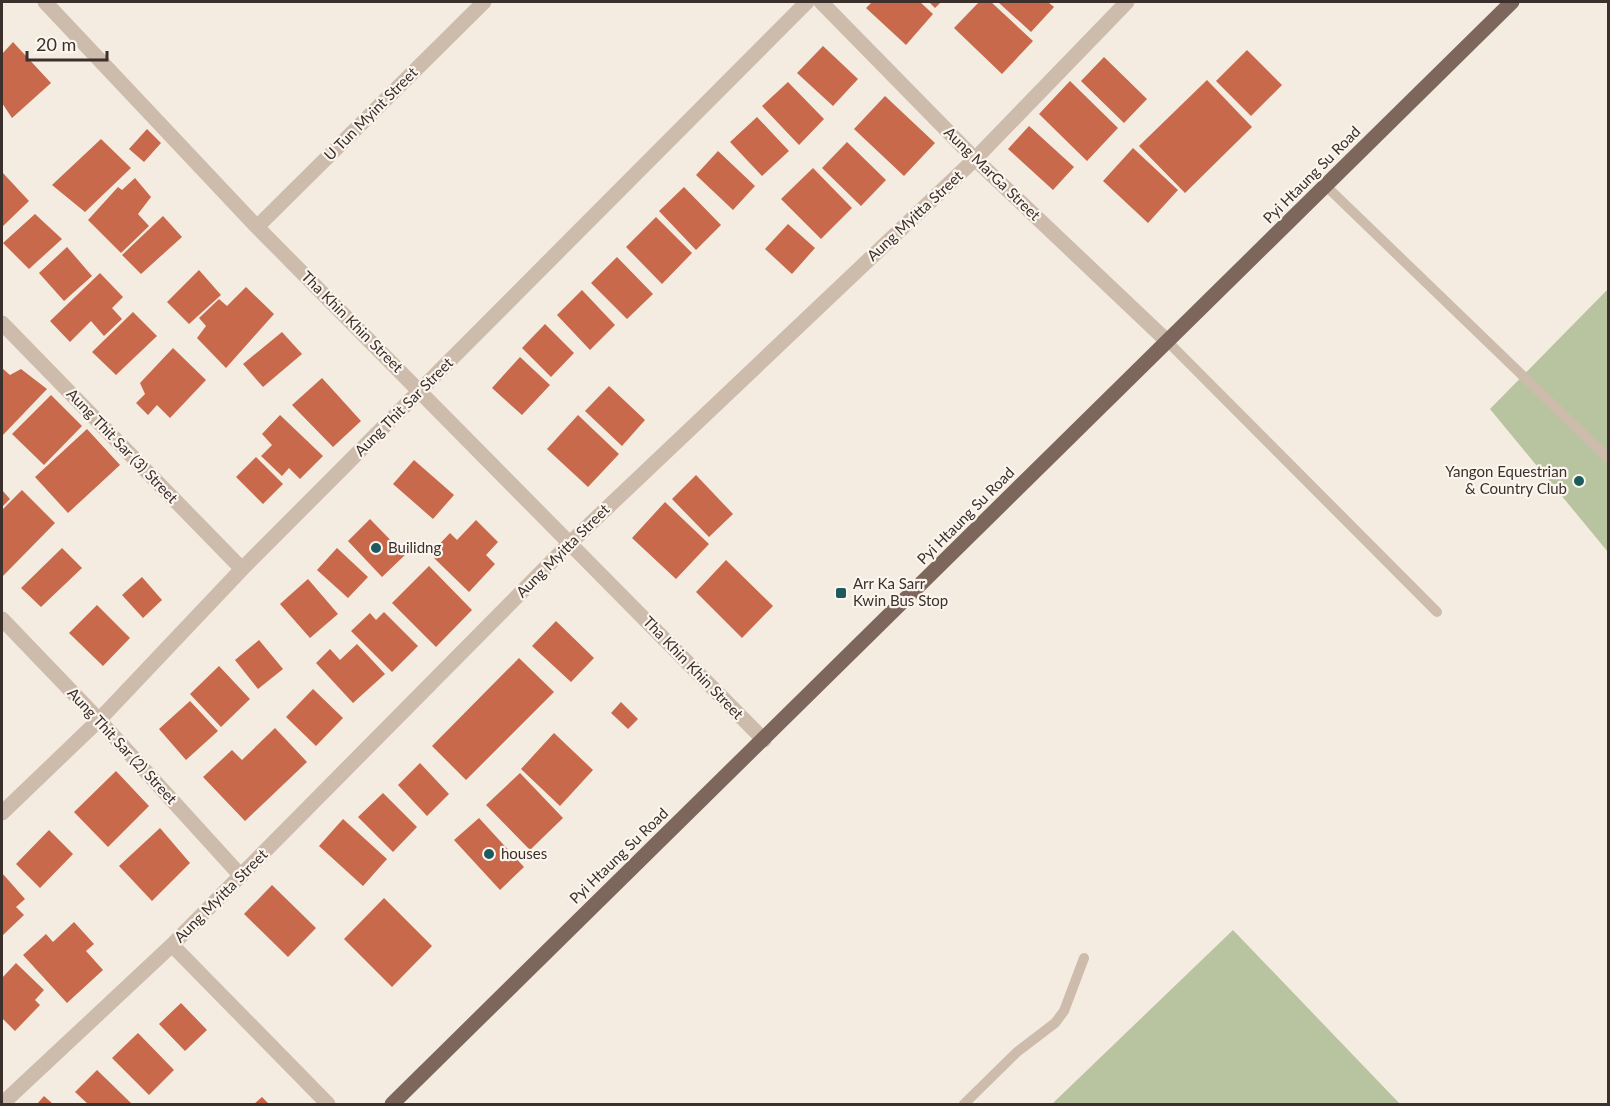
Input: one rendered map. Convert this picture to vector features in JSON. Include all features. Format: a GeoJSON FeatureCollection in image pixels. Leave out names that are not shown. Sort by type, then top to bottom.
{"type":"FeatureCollection","features":[{"type":"Feature","properties":{"kind":"main road","name":"Pyi Htaung Su Road"},"geometry":{"type":"LineString","coordinates":[[392,1104],[1512,2]]}},
{"type":"Feature","properties":{"kind":"street","name":"Tha Khin Khin Street"},"geometry":{"type":"LineString","coordinates":[[45,2],[257,227],[764,740]]}},
{"type":"Feature","properties":{"kind":"street","name":"U Tun Myint Street"},"geometry":{"type":"LineString","coordinates":[[257,227],[484,2]]}},
{"type":"Feature","properties":{"kind":"street","name":"Aung Thit Sar Street"},"geometry":{"type":"LineString","coordinates":[[2,813],[99,720],[242,569],[807,2]]}},
{"type":"Feature","properties":{"kind":"street","name":"Aung MarGa Street"},"geometry":{"type":"LineString","coordinates":[[821,2],[975,159],[1168,342]]}},
{"type":"Feature","properties":{"kind":"street","name":"Aung Myitta Street"},"geometry":{"type":"LineString","coordinates":[[2,1104],[172,945],[570,543],[975,159],[1127,2]]}},
{"type":"Feature","properties":{"kind":"street","name":"Aung Thit Sar (3) Street"},"geometry":{"type":"LineString","coordinates":[[2,323],[242,569]]}},
{"type":"Feature","properties":{"kind":"street","name":"Aung Thit Sar (2) Street"},"geometry":{"type":"LineString","coordinates":[[2,619],[99,720],[241,876]]}},
{"type":"Feature","properties":{"kind":"street"},"geometry":{"type":"LineString","coordinates":[[172,945],[328,1104]]}},
{"type":"Feature","properties":{"kind":"lane"},"geometry":{"type":"LineString","coordinates":[[1326,186],[1608,458]]}},
{"type":"Feature","properties":{"kind":"lane"},"geometry":{"type":"LineString","coordinates":[[1168,342],[1437,612]]}},
{"type":"Feature","properties":{"kind":"lane"},"geometry":{"type":"LineString","coordinates":[[964,1104],[1017,1052],[1054,1023],[1064,1011],[1084,958]]}},
{"type":"Feature","properties":{"kind":"green space","name":"Yangon Equestrian & Country Club"},"geometry":{"type":"Polygon","coordinates":[[[1608,289],[1608,552],[1490,409],[1608,289]]]}},
{"type":"Feature","properties":{"kind":"green space"},"geometry":{"type":"Polygon","coordinates":[[[1233,930],[1400,1104],[1052,1104],[1233,930]]]}},
{"type":"Feature","properties":{"kind":"building"},"geometry":{"type":"Polygon","coordinates":[[[872,2],[920,2],[933,14],[906,45],[866,8],[872,2]]]}},
{"type":"Feature","properties":{"kind":"building"},"geometry":{"type":"Polygon","coordinates":[[[929,2],[941,2],[935,8],[929,2]]]}},
{"type":"Feature","properties":{"kind":"building"},"geometry":{"type":"Polygon","coordinates":[[[979,2],[991,2],[1033,41],[1002,74],[954,28],[979,2]]]}},
{"type":"Feature","properties":{"kind":"building"},"geometry":{"type":"Polygon","coordinates":[[[998,2],[1048,2],[1054,7],[1031,32],[998,2]]]}},
{"type":"Feature","properties":{"kind":"building"},"geometry":{"type":"Polygon","coordinates":[[[13,42],[51,83],[12,118],[2,103],[2,54],[13,42]]]}},
{"type":"Feature","properties":{"kind":"building"},"geometry":{"type":"Polygon","coordinates":[[[823,46],[858,79],[833,106],[797,73],[823,46]]]}},
{"type":"Feature","properties":{"kind":"building"},"geometry":{"type":"Polygon","coordinates":[[[1247,50],[1282,85],[1251,116],[1216,81],[1247,50]]]}},
{"type":"Feature","properties":{"kind":"building"},"geometry":{"type":"Polygon","coordinates":[[[1104,57],[1147,99],[1124,123],[1081,81],[1104,57]]]}},
{"type":"Feature","properties":{"kind":"building"},"geometry":{"type":"Polygon","coordinates":[[[1207,80],[1252,127],[1185,193],[1139,146],[1207,80]]]}},
{"type":"Feature","properties":{"kind":"building"},"geometry":{"type":"Polygon","coordinates":[[[1070,81],[1118,128],[1087,161],[1039,114],[1070,81]]]}},
{"type":"Feature","properties":{"kind":"building"},"geometry":{"type":"Polygon","coordinates":[[[788,82],[824,119],[799,145],[762,106],[788,82]]]}},
{"type":"Feature","properties":{"kind":"building"},"geometry":{"type":"Polygon","coordinates":[[[885,96],[935,143],[904,176],[854,129],[885,96]]]}},
{"type":"Feature","properties":{"kind":"building"},"geometry":{"type":"Polygon","coordinates":[[[757,117],[789,151],[762,176],[730,142],[757,117]]]}},
{"type":"Feature","properties":{"kind":"building"},"geometry":{"type":"Polygon","coordinates":[[[1029,126],[1074,167],[1053,190],[1008,149],[1029,126]]]}},
{"type":"Feature","properties":{"kind":"building"},"geometry":{"type":"Polygon","coordinates":[[[147,129],[161,143],[144,162],[129,149],[147,129]]]}},
{"type":"Feature","properties":{"kind":"building"},"geometry":{"type":"Polygon","coordinates":[[[101,139],[131,168],[85,212],[52,185],[101,139]]]}},
{"type":"Feature","properties":{"kind":"building"},"geometry":{"type":"Polygon","coordinates":[[[847,142],[886,180],[861,206],[822,168],[847,142]]]}},
{"type":"Feature","properties":{"kind":"building"},"geometry":{"type":"Polygon","coordinates":[[[1133,148],[1178,190],[1148,223],[1103,181],[1133,148]]]}},
{"type":"Feature","properties":{"kind":"building"},"geometry":{"type":"Polygon","coordinates":[[[718,151],[755,186],[733,210],[696,175],[718,151]]]}},
{"type":"Feature","properties":{"kind":"building"},"geometry":{"type":"Polygon","coordinates":[[[813,168],[852,208],[821,239],[781,199],[813,168]]]}},
{"type":"Feature","properties":{"kind":"building"},"geometry":{"type":"Polygon","coordinates":[[[2,172],[29,201],[2,227],[2,172]]]}},
{"type":"Feature","properties":{"kind":"building"},"geometry":{"type":"Polygon","coordinates":[[[135,178],[151,197],[138,214],[149,226],[121,253],[88,220],[118,187],[122,190],[135,178]]]}},
{"type":"Feature","properties":{"kind":"building"},"geometry":{"type":"Polygon","coordinates":[[[684,187],[721,225],[696,250],[659,211],[684,187]]]}},
{"type":"Feature","properties":{"kind":"building"},"geometry":{"type":"Polygon","coordinates":[[[35,214],[62,239],[29,269],[3,243],[35,214]]]}},
{"type":"Feature","properties":{"kind":"building"},"geometry":{"type":"Polygon","coordinates":[[[163,216],[182,237],[141,274],[122,255],[163,216]]]}},
{"type":"Feature","properties":{"kind":"building"},"geometry":{"type":"Polygon","coordinates":[[[656,217],[692,253],[662,284],[626,247],[656,217]]]}},
{"type":"Feature","properties":{"kind":"building"},"geometry":{"type":"Polygon","coordinates":[[[788,224],[815,248],[792,274],[765,249],[788,224]]]}},
{"type":"Feature","properties":{"kind":"building"},"geometry":{"type":"Polygon","coordinates":[[[67,247],[92,276],[64,301],[39,273],[67,247]]]}},
{"type":"Feature","properties":{"kind":"building"},"geometry":{"type":"Polygon","coordinates":[[[617,257],[653,294],[627,319],[591,283],[617,257]]]}},
{"type":"Feature","properties":{"kind":"building"},"geometry":{"type":"Polygon","coordinates":[[[199,270],[221,295],[189,324],[167,302],[199,270]]]}},
{"type":"Feature","properties":{"kind":"building"},"geometry":{"type":"Polygon","coordinates":[[[100,273],[123,297],[112,308],[122,319],[104,336],[91,321],[70,342],[50,321],[100,273]]]}},
{"type":"Feature","properties":{"kind":"building"},"geometry":{"type":"Polygon","coordinates":[[[246,287],[274,314],[226,368],[197,338],[206,326],[199,318],[219,299],[227,306],[246,287]]]}},
{"type":"Feature","properties":{"kind":"building"},"geometry":{"type":"Polygon","coordinates":[[[582,290],[615,325],[590,350],[557,315],[582,290]]]}},
{"type":"Feature","properties":{"kind":"building"},"geometry":{"type":"Polygon","coordinates":[[[133,312],[157,336],[116,375],[92,352],[133,312]]]}},
{"type":"Feature","properties":{"kind":"building"},"geometry":{"type":"Polygon","coordinates":[[[545,324],[574,353],[551,377],[522,348],[545,324]]]}},
{"type":"Feature","properties":{"kind":"building"},"geometry":{"type":"Polygon","coordinates":[[[282,332],[302,354],[263,387],[243,364],[282,332]]]}},
{"type":"Feature","properties":{"kind":"building"},"geometry":{"type":"Polygon","coordinates":[[[173,348],[206,380],[170,418],[157,405],[148,415],[136,403],[145,394],[140,383],[173,348]]]}},
{"type":"Feature","properties":{"kind":"building"},"geometry":{"type":"Polygon","coordinates":[[[520,357],[550,385],[522,415],[492,388],[520,357]]]}},
{"type":"Feature","properties":{"kind":"building"},"geometry":{"type":"Polygon","coordinates":[[[2,368],[10,375],[21,369],[47,389],[2,436],[2,368]]]}},
{"type":"Feature","properties":{"kind":"building"},"geometry":{"type":"Polygon","coordinates":[[[322,378],[361,421],[333,447],[292,405],[322,378]]]}},
{"type":"Feature","properties":{"kind":"building"},"geometry":{"type":"Polygon","coordinates":[[[609,386],[645,420],[622,446],[585,411],[609,386]]]}},
{"type":"Feature","properties":{"kind":"building"},"geometry":{"type":"Polygon","coordinates":[[[51,395],[82,426],[44,465],[12,434],[51,395]]]}},
{"type":"Feature","properties":{"kind":"building"},"geometry":{"type":"Polygon","coordinates":[[[280,415],[323,456],[300,479],[289,468],[282,476],[261,456],[272,445],[262,434],[280,415]]]}},
{"type":"Feature","properties":{"kind":"building"},"geometry":{"type":"Polygon","coordinates":[[[578,415],[619,454],[588,487],[547,449],[578,415]]]}},
{"type":"Feature","properties":{"kind":"building"},"geometry":{"type":"Polygon","coordinates":[[[87,429],[120,465],[68,513],[35,477],[87,429]]]}},
{"type":"Feature","properties":{"kind":"building"},"geometry":{"type":"Polygon","coordinates":[[[256,457],[283,484],[263,504],[236,477],[256,457]]]}},
{"type":"Feature","properties":{"kind":"building"},"geometry":{"type":"Polygon","coordinates":[[[414,460],[454,495],[433,519],[393,484],[414,460]]]}},
{"type":"Feature","properties":{"kind":"building"},"geometry":{"type":"Polygon","coordinates":[[[696,475],[733,514],[709,537],[672,499],[696,475]]]}},
{"type":"Feature","properties":{"kind":"building"},"geometry":{"type":"Polygon","coordinates":[[[2,490],[10,499],[2,507],[2,490]]]}},
{"type":"Feature","properties":{"kind":"building"},"geometry":{"type":"Polygon","coordinates":[[[22,490],[55,523],[2,577],[2,510],[22,490]]]}},
{"type":"Feature","properties":{"kind":"building"},"geometry":{"type":"Polygon","coordinates":[[[665,502],[709,544],[676,579],[632,538],[665,502]]]}},
{"type":"Feature","properties":{"kind":"building","name":"Builidng"},"geometry":{"type":"Polygon","coordinates":[[[370,519],[405,555],[382,577],[348,541],[370,519]]]}},
{"type":"Feature","properties":{"kind":"building"},"geometry":{"type":"Polygon","coordinates":[[[476,520],[498,542],[486,555],[495,564],[469,592],[431,553],[450,533],[457,540],[476,520]]]}},
{"type":"Feature","properties":{"kind":"building"},"geometry":{"type":"Polygon","coordinates":[[[62,548],[82,568],[41,607],[21,588],[62,548]]]}},
{"type":"Feature","properties":{"kind":"building"},"geometry":{"type":"Polygon","coordinates":[[[337,548],[368,577],[348,598],[317,570],[337,548]]]}},
{"type":"Feature","properties":{"kind":"building"},"geometry":{"type":"Polygon","coordinates":[[[726,560],[773,606],[742,638],[696,592],[726,560]]]}},
{"type":"Feature","properties":{"kind":"building"},"geometry":{"type":"Polygon","coordinates":[[[429,566],[472,610],[436,647],[392,603],[429,566]]]}},
{"type":"Feature","properties":{"kind":"building"},"geometry":{"type":"Polygon","coordinates":[[[142,577],[162,600],[143,618],[122,595],[142,577]]]}},
{"type":"Feature","properties":{"kind":"building"},"geometry":{"type":"Polygon","coordinates":[[[308,579],[338,614],[310,638],[280,604],[308,579]]]}},
{"type":"Feature","properties":{"kind":"building"},"geometry":{"type":"Polygon","coordinates":[[[97,605],[130,638],[103,666],[69,633],[97,605]]]}},
{"type":"Feature","properties":{"kind":"building"},"geometry":{"type":"Polygon","coordinates":[[[384,612],[418,646],[392,672],[351,631],[370,613],[376,620],[384,612]]]}},
{"type":"Feature","properties":{"kind":"building"},"geometry":{"type":"Polygon","coordinates":[[[556,621],[594,658],[571,682],[532,646],[556,621]]]}},
{"type":"Feature","properties":{"kind":"building"},"geometry":{"type":"Polygon","coordinates":[[[259,640],[283,669],[258,689],[235,660],[259,640]]]}},
{"type":"Feature","properties":{"kind":"building"},"geometry":{"type":"Polygon","coordinates":[[[357,644],[385,674],[353,703],[316,663],[330,649],[340,660],[357,644]]]}},
{"type":"Feature","properties":{"kind":"building"},"geometry":{"type":"Polygon","coordinates":[[[519,658],[554,692],[466,780],[432,746],[519,658]]]}},
{"type":"Feature","properties":{"kind":"building"},"geometry":{"type":"Polygon","coordinates":[[[219,666],[250,699],[221,727],[190,694],[219,666]]]}},
{"type":"Feature","properties":{"kind":"building"},"geometry":{"type":"Polygon","coordinates":[[[313,689],[343,718],[316,746],[286,717],[313,689]]]}},
{"type":"Feature","properties":{"kind":"building"},"geometry":{"type":"Polygon","coordinates":[[[190,701],[218,731],[186,760],[159,729],[190,701]]]}},
{"type":"Feature","properties":{"kind":"building"},"geometry":{"type":"Polygon","coordinates":[[[621,702],[638,719],[628,729],[611,713],[621,702]]]}},
{"type":"Feature","properties":{"kind":"building"},"geometry":{"type":"Polygon","coordinates":[[[275,728],[307,762],[245,821],[203,777],[232,750],[242,760],[275,728]]]}},
{"type":"Feature","properties":{"kind":"building"},"geometry":{"type":"Polygon","coordinates":[[[554,733],[593,770],[560,806],[521,769],[554,733]]]}},
{"type":"Feature","properties":{"kind":"building"},"geometry":{"type":"Polygon","coordinates":[[[420,763],[449,794],[427,816],[398,785],[420,763]]]}},
{"type":"Feature","properties":{"kind":"building"},"geometry":{"type":"Polygon","coordinates":[[[116,771],[149,806],[108,847],[74,812],[116,771]]]}},
{"type":"Feature","properties":{"kind":"building"},"geometry":{"type":"Polygon","coordinates":[[[520,773],[563,818],[530,850],[486,805],[520,773]]]}},
{"type":"Feature","properties":{"kind":"building"},"geometry":{"type":"Polygon","coordinates":[[[383,793],[417,827],[393,852],[358,817],[383,793]]]}},
{"type":"Feature","properties":{"kind":"building","name":"houses"},"geometry":{"type":"Polygon","coordinates":[[[479,818],[524,867],[500,890],[454,840],[479,818]]]}},
{"type":"Feature","properties":{"kind":"building"},"geometry":{"type":"Polygon","coordinates":[[[343,819],[387,859],[363,886],[319,846],[343,819]]]}},
{"type":"Feature","properties":{"kind":"building"},"geometry":{"type":"Polygon","coordinates":[[[160,828],[190,863],[152,901],[119,866],[160,828]]]}},
{"type":"Feature","properties":{"kind":"building"},"geometry":{"type":"Polygon","coordinates":[[[49,830],[73,854],[40,888],[16,864],[49,830]]]}},
{"type":"Feature","properties":{"kind":"building"},"geometry":{"type":"Polygon","coordinates":[[[2,873],[25,899],[16,907],[24,915],[3,935],[2,873]]]}},
{"type":"Feature","properties":{"kind":"building"},"geometry":{"type":"Polygon","coordinates":[[[272,885],[316,928],[288,957],[244,914],[272,885]]]}},
{"type":"Feature","properties":{"kind":"building"},"geometry":{"type":"Polygon","coordinates":[[[384,898],[432,946],[392,987],[344,939],[384,898]]]}},
{"type":"Feature","properties":{"kind":"building"},"geometry":{"type":"Polygon","coordinates":[[[74,922],[94,944],[86,951],[103,970],[67,1003],[23,955],[46,934],[53,942],[74,922]]]}},
{"type":"Feature","properties":{"kind":"building"},"geometry":{"type":"Polygon","coordinates":[[[16,963],[44,990],[35,1000],[40,1005],[15,1031],[2,1018],[2,978],[16,963]]]}},
{"type":"Feature","properties":{"kind":"building"},"geometry":{"type":"Polygon","coordinates":[[[181,1003],[207,1030],[185,1051],[159,1024],[181,1003]]]}},
{"type":"Feature","properties":{"kind":"building"},"geometry":{"type":"Polygon","coordinates":[[[138,1033],[174,1070],[149,1095],[112,1058],[138,1033]]]}},
{"type":"Feature","properties":{"kind":"building"},"geometry":{"type":"Polygon","coordinates":[[[97,1070],[132,1104],[88,1104],[75,1092],[97,1070]]]}},
{"type":"Feature","properties":{"kind":"building"},"geometry":{"type":"Polygon","coordinates":[[[44,1096],[53,1104],[37,1104],[44,1096]]]}},
{"type":"Feature","properties":{"kind":"building"},"geometry":{"type":"Polygon","coordinates":[[[262,1097],[269,1104],[254,1104],[262,1097]]]}},
{"type":"Feature","properties":{"kind":"place","name":"Yangon Equestrian & Country Club"},"geometry":{"type":"Point","coordinates":[1579,481]}},
{"type":"Feature","properties":{"kind":"place","name":"Builidng"},"geometry":{"type":"Point","coordinates":[376,548]}},
{"type":"Feature","properties":{"kind":"place","name":"Arr Ka Sarr Kwin Bus Stop"},"geometry":{"type":"Point","coordinates":[841,593]}},
{"type":"Feature","properties":{"kind":"place","name":"houses"},"geometry":{"type":"Point","coordinates":[489,854]}}]}
